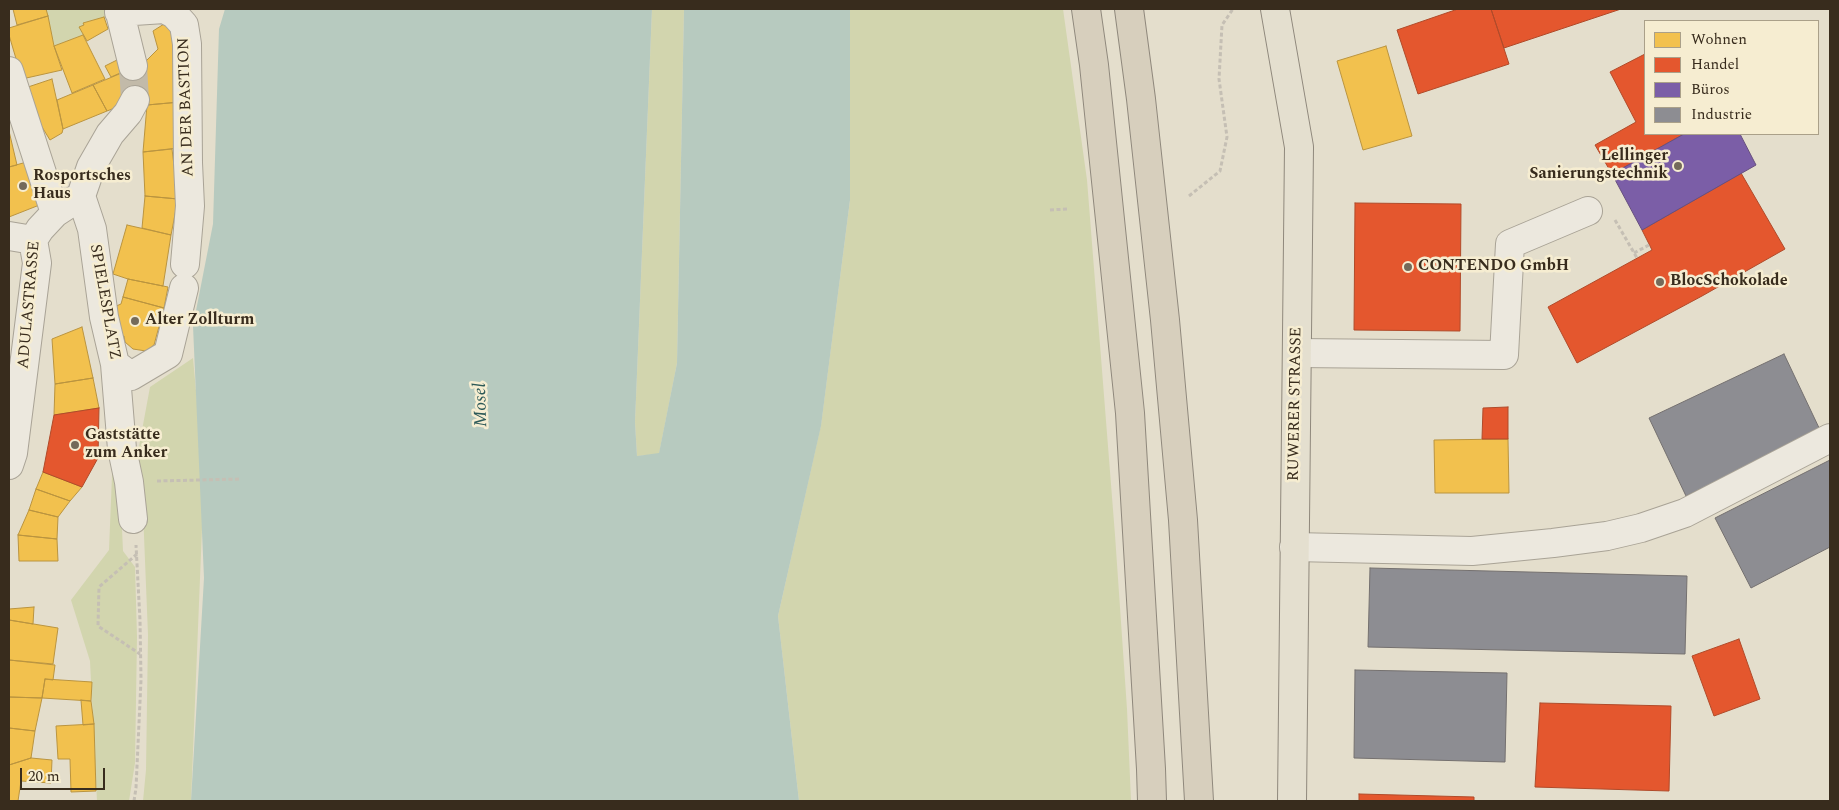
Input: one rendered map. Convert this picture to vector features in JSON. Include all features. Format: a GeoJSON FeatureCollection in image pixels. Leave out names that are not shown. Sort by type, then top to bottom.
{"type":"FeatureCollection","features":[{"type":"Feature","properties":{"kind":"highway"},"geometry":{"type":"LineString","coordinates":[[1086,9],[1094,65],[1130,413],[1152,801]]}},
{"type":"Feature","properties":{"kind":"highway"},"geometry":{"type":"LineString","coordinates":[[1129,9],[1141,99],[1163,301],[1183,520],[1199,801]]}},
{"type":"Feature","properties":{"kind":"main road","name":"RUWERER STRASSE"},"geometry":{"type":"LineString","coordinates":[[1274,9],[1299,148],[1292,801]]}},
{"type":"Feature","properties":{"kind":"street","name":"AN DER BASTION"},"geometry":{"type":"LineString","coordinates":[[115,364],[131,376],[168,354],[185,276],[190,206],[188,54],[184,25],[174,14],[164,9],[119,11]]}},
{"type":"Feature","properties":{"kind":"street"},"geometry":{"type":"LineString","coordinates":[[119,11],[133,66]]}},
{"type":"Feature","properties":{"kind":"street"},"geometry":{"type":"LineString","coordinates":[[9,71],[55,213]]}},
{"type":"Feature","properties":{"kind":"street"},"geometry":{"type":"LineString","coordinates":[[82,196],[91,167],[110,134],[128,113],[135,100]]}},
{"type":"Feature","properties":{"kind":"street","name":"ADULASTRASSE"},"geometry":{"type":"LineString","coordinates":[[9,464],[16,434],[37,263],[21,238],[40,229],[55,213],[82,196]]}},
{"type":"Feature","properties":{"kind":"street","name":"SPIELESPLATZ"},"geometry":{"type":"LineString","coordinates":[[82,196],[92,229],[104,317],[115,364],[122,449],[129,482],[133,518]]}},
{"type":"Feature","properties":{"kind":"street"},"geometry":{"type":"LineString","coordinates":[[1297,353],[1504,355],[1510,244],[1588,211]]}},
{"type":"Feature","properties":{"kind":"street"},"geometry":{"type":"LineString","coordinates":[[1294,547],[1472,551],[1607,536],[1641,528],[1685,513],[1830,438]]}},
{"type":"Feature","properties":{"kind":"path"},"geometry":{"type":"LineString","coordinates":[[1189,196],[1220,171],[1227,136],[1219,79],[1222,25],[1233,9]]}},
{"type":"Feature","properties":{"kind":"path"},"geometry":{"type":"LineString","coordinates":[[1050,210],[1067,209]]}},
{"type":"Feature","properties":{"kind":"path"},"geometry":{"type":"LineString","coordinates":[[1588,211],[1616,220],[1637,258]]}},
{"type":"Feature","properties":{"kind":"path"},"geometry":{"type":"LineString","coordinates":[[1634,253],[1649,245]]}},
{"type":"Feature","properties":{"kind":"path"},"geometry":{"type":"LineString","coordinates":[[129,482],[241,479]]}},
{"type":"Feature","properties":{"kind":"path"},"geometry":{"type":"LineString","coordinates":[[133,518],[137,554],[141,654],[138,753],[134,801]]}},
{"type":"Feature","properties":{"kind":"path"},"geometry":{"type":"LineString","coordinates":[[137,554],[99,587],[98,626],[141,654]]}},
{"type":"Feature","properties":{"kind":"green space"},"geometry":{"type":"Polygon","coordinates":[[[45,9],[109,9],[110,16],[84,23],[80,27],[83,35],[54,46],[45,9]]]}},
{"type":"Feature","properties":{"kind":"green space"},"geometry":{"type":"Polygon","coordinates":[[[652,9],[684,9],[677,363],[659,454],[637,456],[635,422],[652,9]]]}},
{"type":"Feature","properties":{"kind":"green space"},"geometry":{"type":"Polygon","coordinates":[[[850,9],[1063,9],[1087,180],[1115,535],[1127,709],[1131,801],[799,801],[778,616],[821,425],[850,200],[850,9]]]}},
{"type":"Feature","properties":{"kind":"green space"},"geometry":{"type":"Polygon","coordinates":[[[193,358],[204,479],[191,801],[143,801],[146,770],[148,635],[143,511],[138,452],[150,387],[193,358]]]}},
{"type":"Feature","properties":{"kind":"green space"},"geometry":{"type":"Polygon","coordinates":[[[113,451],[127,524],[122,529],[123,551],[135,567],[137,637],[135,763],[129,801],[97,801],[90,661],[71,600],[109,550],[113,451]]]}},
{"type":"Feature","properties":{"kind":"water","name":"Mosel"},"geometry":{"type":"Polygon","coordinates":[[[225,9],[652,9],[635,422],[637,456],[659,453],[677,363],[684,9],[850,9],[850,200],[821,426],[778,616],[799,801],[191,801],[204,578],[193,326],[213,224],[219,29],[225,9]]]}},
{"type":"Feature","properties":{"kind":"building: Wohnen"},"geometry":{"type":"Polygon","coordinates":[[[13,9],[46,9],[48,16],[17,25],[13,9]]]}},
{"type":"Feature","properties":{"kind":"building: Wohnen"},"geometry":{"type":"Polygon","coordinates":[[[48,16],[54,46],[62,70],[22,79],[9,35],[9,28],[48,16]]]}},
{"type":"Feature","properties":{"kind":"building: Wohnen"},"geometry":{"type":"Polygon","coordinates":[[[104,17],[108,29],[87,41],[79,27],[84,25],[83,23],[104,17]]]}},
{"type":"Feature","properties":{"kind":"building: Wohnen"},"geometry":{"type":"Polygon","coordinates":[[[164,24],[175,26],[180,102],[147,105],[143,64],[158,49],[153,31],[164,24]]]}},
{"type":"Feature","properties":{"kind":"building: Wohnen"},"geometry":{"type":"Polygon","coordinates":[[[83,35],[105,79],[72,93],[54,46],[83,35]]]}},
{"type":"Feature","properties":{"kind":"building: Wohnen"},"geometry":{"type":"Polygon","coordinates":[[[1386,46],[1412,136],[1363,150],[1337,61],[1386,46]]]}},
{"type":"Feature","properties":{"kind":"building: Wohnen"},"geometry":{"type":"Polygon","coordinates":[[[123,57],[127,70],[111,77],[105,66],[123,57]]]}},
{"type":"Feature","properties":{"kind":"building: Wohnen"},"geometry":{"type":"Polygon","coordinates":[[[143,64],[146,96],[107,111],[93,85],[143,64]]]}},
{"type":"Feature","properties":{"kind":"building: Wohnen"},"geometry":{"type":"Polygon","coordinates":[[[52,79],[63,129],[62,133],[50,140],[34,114],[25,88],[52,79]]]}},
{"type":"Feature","properties":{"kind":"building: Wohnen"},"geometry":{"type":"Polygon","coordinates":[[[93,85],[107,111],[63,129],[57,100],[93,85]]]}},
{"type":"Feature","properties":{"kind":"building: Wohnen"},"geometry":{"type":"Polygon","coordinates":[[[180,102],[178,148],[143,152],[147,105],[180,102]]]}},
{"type":"Feature","properties":{"kind":"building: Wohnen"},"geometry":{"type":"Polygon","coordinates":[[[9,131],[17,165],[9,167],[9,131]]]}},
{"type":"Feature","properties":{"kind":"building: Wohnen"},"geometry":{"type":"Polygon","coordinates":[[[172,149],[178,199],[145,196],[143,152],[172,149]]]}},
{"type":"Feature","properties":{"kind":"building: Wohnen","name":"Rosportsches Haus"},"geometry":{"type":"Polygon","coordinates":[[[30,161],[42,204],[9,217],[9,167],[30,161]]]}},
{"type":"Feature","properties":{"kind":"building: Wohnen"},"geometry":{"type":"Polygon","coordinates":[[[145,196],[178,199],[171,235],[142,228],[145,196]]]}},
{"type":"Feature","properties":{"kind":"building: Wohnen"},"geometry":{"type":"Polygon","coordinates":[[[127,225],[171,235],[163,286],[113,274],[127,225]]]}},
{"type":"Feature","properties":{"kind":"building: Wohnen"},"geometry":{"type":"Polygon","coordinates":[[[128,279],[168,287],[164,308],[123,297],[128,279]]]}},
{"type":"Feature","properties":{"kind":"building: Wohnen","name":"Alter Zollturm"},"geometry":{"type":"Polygon","coordinates":[[[123,297],[164,308],[154,345],[146,351],[133,349],[125,342],[124,336],[111,338],[109,309],[121,304],[123,297]]]}},
{"type":"Feature","properties":{"kind":"building: Wohnen"},"geometry":{"type":"Polygon","coordinates":[[[82,327],[93,378],[55,384],[52,339],[82,327]]]}},
{"type":"Feature","properties":{"kind":"building: Wohnen"},"geometry":{"type":"Polygon","coordinates":[[[93,378],[99,408],[54,415],[55,384],[93,378]]]}},
{"type":"Feature","properties":{"kind":"building: Wohnen"},"geometry":{"type":"Polygon","coordinates":[[[1508,439],[1509,493],[1435,493],[1434,440],[1508,439]]]}},
{"type":"Feature","properties":{"kind":"building: Wohnen"},"geometry":{"type":"Polygon","coordinates":[[[43,472],[82,487],[70,501],[36,489],[43,472]]]}},
{"type":"Feature","properties":{"kind":"building: Wohnen"},"geometry":{"type":"Polygon","coordinates":[[[36,489],[70,501],[58,517],[29,510],[36,489]]]}},
{"type":"Feature","properties":{"kind":"building: Wohnen"},"geometry":{"type":"Polygon","coordinates":[[[29,510],[58,517],[57,539],[18,535],[29,510]]]}},
{"type":"Feature","properties":{"kind":"building: Wohnen"},"geometry":{"type":"Polygon","coordinates":[[[18,535],[57,539],[58,561],[19,561],[18,535]]]}},
{"type":"Feature","properties":{"kind":"building: Wohnen"},"geometry":{"type":"Polygon","coordinates":[[[34,607],[33,624],[9,620],[9,609],[34,607]]]}},
{"type":"Feature","properties":{"kind":"building: Wohnen"},"geometry":{"type":"Polygon","coordinates":[[[9,620],[58,628],[53,664],[9,660],[9,620]]]}},
{"type":"Feature","properties":{"kind":"building: Wohnen"},"geometry":{"type":"Polygon","coordinates":[[[9,660],[55,665],[53,680],[45,679],[42,698],[9,697],[9,660]]]}},
{"type":"Feature","properties":{"kind":"building: Wohnen"},"geometry":{"type":"Polygon","coordinates":[[[45,679],[92,682],[91,701],[42,698],[45,679]]]}},
{"type":"Feature","properties":{"kind":"building: Wohnen"},"geometry":{"type":"Polygon","coordinates":[[[9,697],[42,698],[35,731],[9,728],[9,697]]]}},
{"type":"Feature","properties":{"kind":"building: Wohnen"},"geometry":{"type":"Polygon","coordinates":[[[81,700],[91,701],[94,724],[83,725],[81,700]]]}},
{"type":"Feature","properties":{"kind":"building: Wohnen"},"geometry":{"type":"Polygon","coordinates":[[[94,724],[96,791],[71,792],[70,759],[58,759],[56,726],[94,724]]]}},
{"type":"Feature","properties":{"kind":"building: Wohnen"},"geometry":{"type":"Polygon","coordinates":[[[9,728],[35,731],[31,758],[9,765],[9,728]]]}},
{"type":"Feature","properties":{"kind":"building: Wohnen"},"geometry":{"type":"Polygon","coordinates":[[[31,758],[52,760],[51,783],[21,781],[18,801],[9,801],[9,765],[31,758]]]}},
{"type":"Feature","properties":{"kind":"building: Handel"},"geometry":{"type":"Polygon","coordinates":[[[1458,9],[1491,9],[1509,64],[1418,94],[1397,30],[1458,9]]]}},
{"type":"Feature","properties":{"kind":"building: Handel"},"geometry":{"type":"Polygon","coordinates":[[[1491,9],[1621,9],[1504,48],[1491,9]]]}},
{"type":"Feature","properties":{"kind":"building: Handel"},"geometry":{"type":"Polygon","coordinates":[[[1644,55],[1644,135],[1682,135],[1612,174],[1595,145],[1636,122],[1610,72],[1644,55]]]}},
{"type":"Feature","properties":{"kind":"building: Handel","name":"BlocSchokolade"},"geometry":{"type":"Polygon","coordinates":[[[1741,173],[1785,249],[1577,363],[1548,307],[1652,250],[1642,230],[1741,173]]]}},
{"type":"Feature","properties":{"kind":"building: Handel","name":"CONTENDO GmbH"},"geometry":{"type":"Polygon","coordinates":[[[1355,203],[1461,204],[1460,331],[1354,330],[1355,203]]]}},
{"type":"Feature","properties":{"kind":"building: Handel"},"geometry":{"type":"Polygon","coordinates":[[[1508,407],[1508,439],[1482,439],[1483,408],[1508,407]]]}},
{"type":"Feature","properties":{"kind":"building: Handel"},"geometry":{"type":"Polygon","coordinates":[[[99,408],[98,458],[82,487],[43,472],[54,415],[99,408]]]}},
{"type":"Feature","properties":{"kind":"building: Handel"},"geometry":{"type":"Polygon","coordinates":[[[1739,639],[1760,699],[1714,716],[1692,656],[1739,639]]]}},
{"type":"Feature","properties":{"kind":"building: Handel"},"geometry":{"type":"Polygon","coordinates":[[[1540,703],[1671,706],[1669,791],[1535,787],[1540,703]]]}},
{"type":"Feature","properties":{"kind":"building: Handel"},"geometry":{"type":"Polygon","coordinates":[[[1359,794],[1474,797],[1474,801],[1359,801],[1359,794]]]}},
{"type":"Feature","properties":{"kind":"building: Büros"},"geometry":{"type":"Polygon","coordinates":[[[1682,135],[1741,135],[1756,165],[1642,230],[1612,174],[1682,135]]]}},
{"type":"Feature","properties":{"kind":"building: Industrie"},"geometry":{"type":"Polygon","coordinates":[[[1784,354],[1821,432],[1686,496],[1649,418],[1784,354]]]}},
{"type":"Feature","properties":{"kind":"building: Industrie"},"geometry":{"type":"Polygon","coordinates":[[[1830,460],[1830,547],[1751,588],[1715,518],[1830,460]]]}},
{"type":"Feature","properties":{"kind":"building: Industrie"},"geometry":{"type":"Polygon","coordinates":[[[1370,568],[1687,576],[1685,654],[1368,647],[1370,568]]]}},
{"type":"Feature","properties":{"kind":"building: Industrie"},"geometry":{"type":"Polygon","coordinates":[[[1355,670],[1507,673],[1505,762],[1354,758],[1355,670]]]}},
{"type":"Feature","properties":{"kind":"tunnel"},"geometry":{"type":"LineString","coordinates":[[133,66],[135,100]]}},
{"type":"Feature","properties":{"kind":"place","name":"Lellinger Sanierungstechnik"},"geometry":{"type":"Point","coordinates":[1678,166]}},
{"type":"Feature","properties":{"kind":"place","name":"Rosportsches Haus"},"geometry":{"type":"Point","coordinates":[23,186]}},
{"type":"Feature","properties":{"kind":"place","name":"CONTENDO GmbH"},"geometry":{"type":"Point","coordinates":[1408,267]}},
{"type":"Feature","properties":{"kind":"place","name":"BlocSchokolade"},"geometry":{"type":"Point","coordinates":[1660,282]}},
{"type":"Feature","properties":{"kind":"place","name":"Alter Zollturm"},"geometry":{"type":"Point","coordinates":[135,321]}},
{"type":"Feature","properties":{"kind":"place","name":"Gaststätte zum Anker"},"geometry":{"type":"Point","coordinates":[75,445]}}]}
